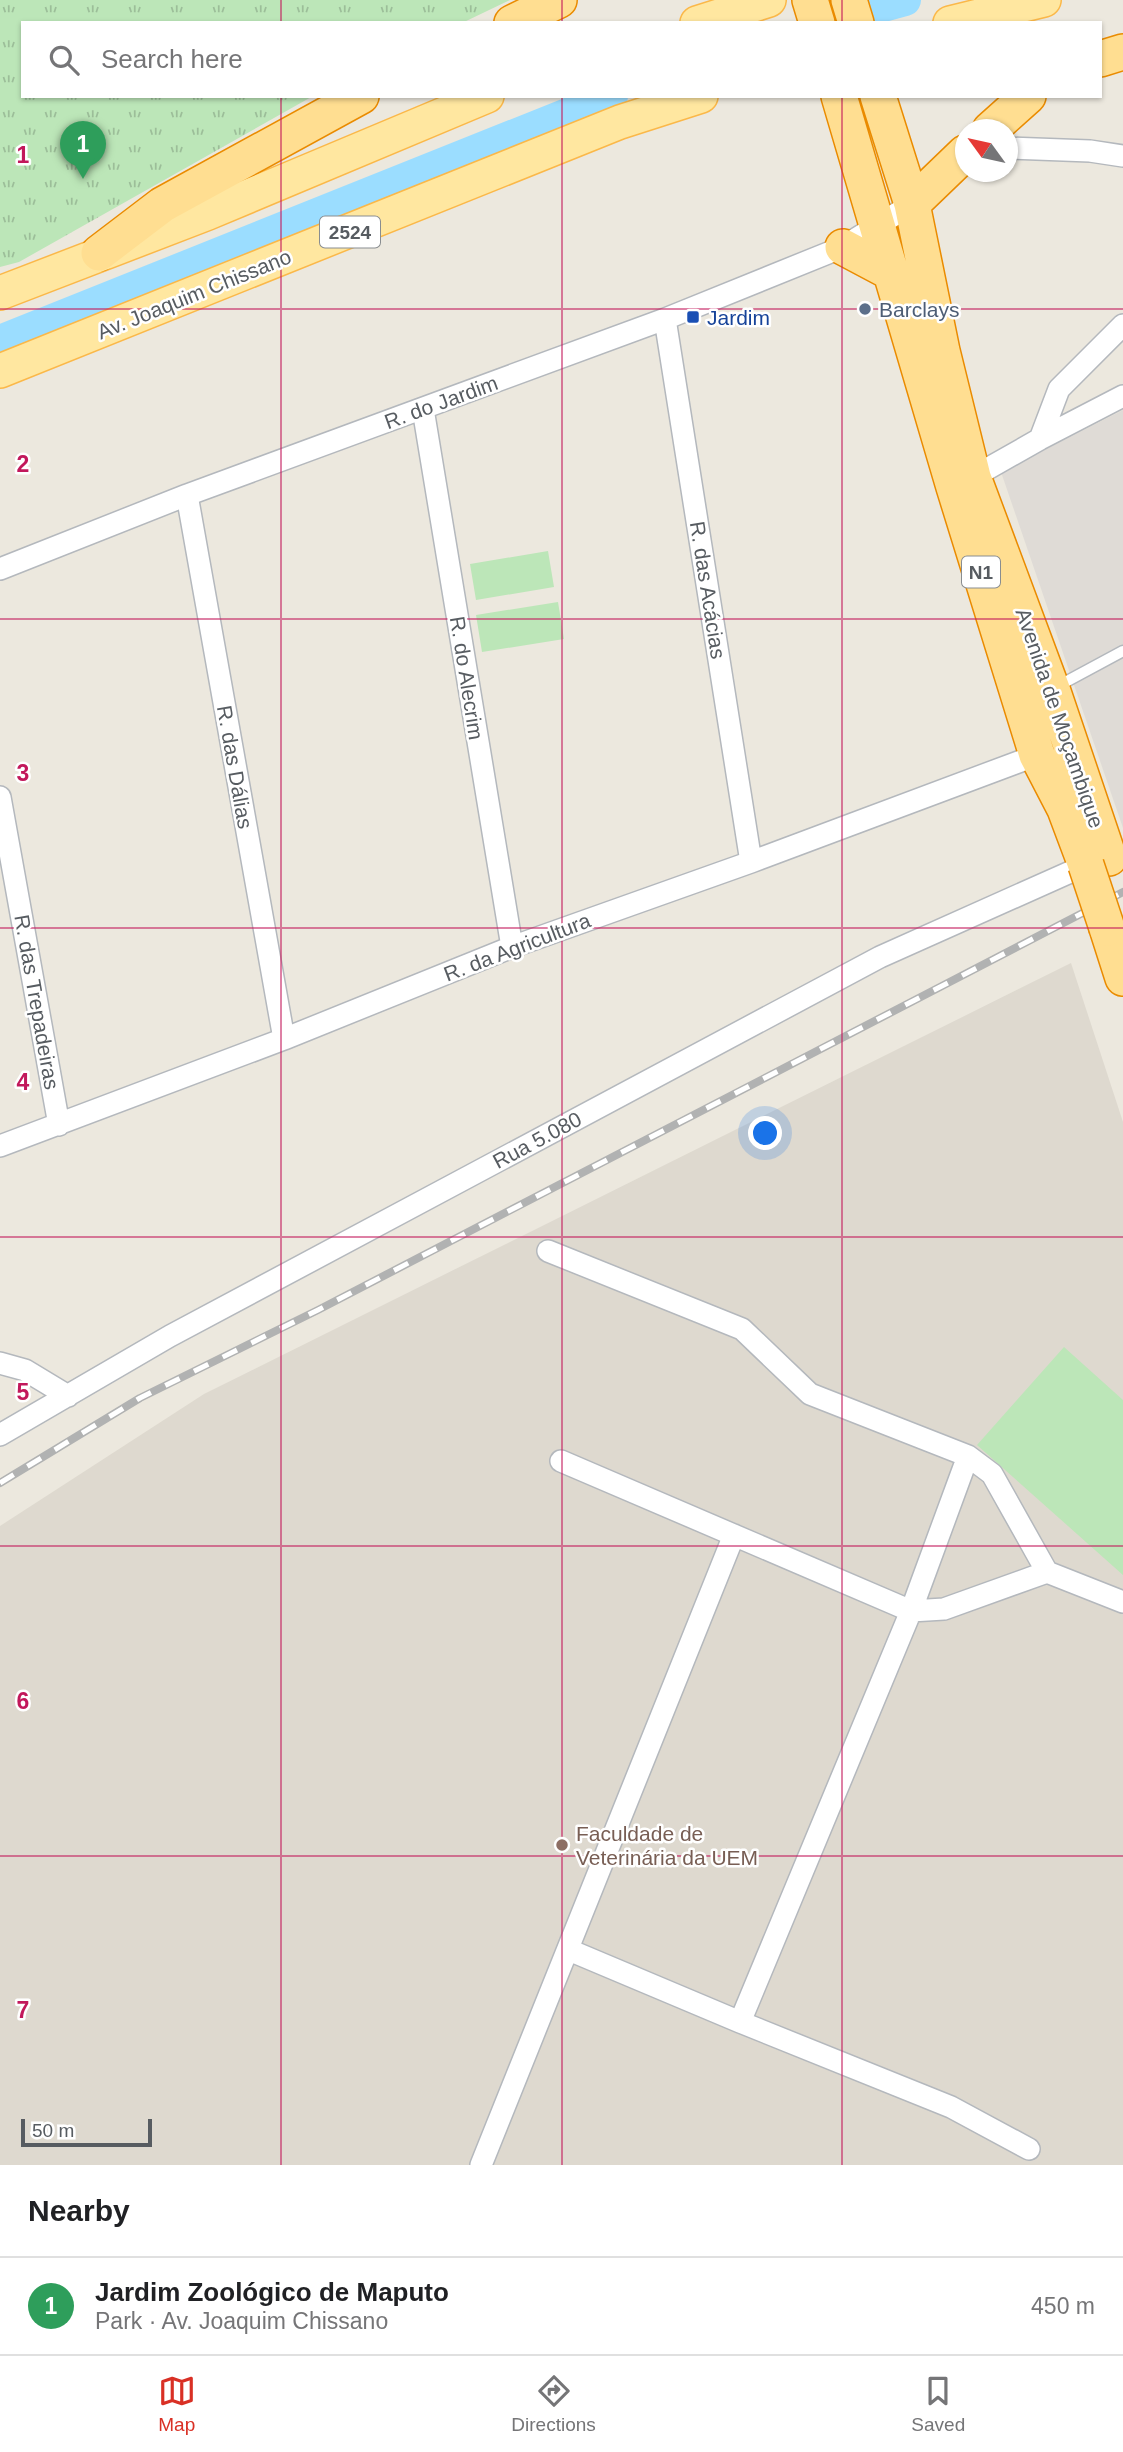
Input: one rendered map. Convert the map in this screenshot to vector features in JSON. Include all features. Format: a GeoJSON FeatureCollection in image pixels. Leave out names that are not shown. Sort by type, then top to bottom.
{"type":"FeatureCollection","features":[{"type":"Feature","properties":{"kind":"highway"},"geometry":{"type":"LineString","coordinates":[[516,21],[559,0]]}},
{"type":"Feature","properties":{"kind":"highway"},"geometry":{"type":"LineString","coordinates":[[810,0],[816,21]]}},
{"type":"Feature","properties":{"kind":"highway"},"geometry":{"type":"LineString","coordinates":[[849,0],[855,21]]}},
{"type":"Feature","properties":{"kind":"highway"},"geometry":{"type":"LineString","coordinates":[[1102,58],[1123,52]]}},
{"type":"Feature","properties":{"kind":"highway"},"geometry":{"type":"LineString","coordinates":[[99,253],[162,205],[357,98]]}},
{"type":"Feature","properties":{"kind":"highway"},"geometry":{"type":"LineString","coordinates":[[1002,119],[1026,98]]}},
{"type":"Feature","properties":{"kind":"highway","name":"Avenida de Moçambique"},"geometry":{"type":"LineString","coordinates":[[841,106],[1037,755],[1065,808],[1102,849]]}},
{"type":"Feature","properties":{"kind":"highway","name":"N1"},"geometry":{"type":"LineString","coordinates":[[881,106],[912,203]]}},
{"type":"Feature","properties":{"kind":"highway"},"geometry":{"type":"LineString","coordinates":[[912,203],[955,162]]}},
{"type":"Feature","properties":{"kind":"highway","name":"Avenida de Moçambique"},"geometry":{"type":"LineString","coordinates":[[912,203],[942,351],[974,477],[1052,689],[1102,849],[1123,978]]}},
{"type":"Feature","properties":{"kind":"highway"},"geometry":{"type":"LineString","coordinates":[[843,247],[892,273]]}},
{"type":"Feature","properties":{"kind":"main road"},"geometry":{"type":"LineString","coordinates":[[703,21],[769,0]]}},
{"type":"Feature","properties":{"kind":"main road"},"geometry":{"type":"LineString","coordinates":[[958,21],[1044,0]]}},
{"type":"Feature","properties":{"kind":"main road"},"geometry":{"type":"LineString","coordinates":[[0,293],[208,213],[482,98]]}},
{"type":"Feature","properties":{"kind":"main road","name":"Av. Joaquim Chissano"},"geometry":{"type":"LineString","coordinates":[[0,371],[620,122],[695,98]]}},
{"type":"Feature","properties":{"kind":"street"},"geometry":{"type":"LineString","coordinates":[[1018,148],[1090,151],[1123,156]]}},
{"type":"Feature","properties":{"kind":"street","name":"R. do Jardim"},"geometry":{"type":"LineString","coordinates":[[0,569],[187,495],[665,319],[843,247],[912,203]]}},
{"type":"Feature","properties":{"kind":"street","name":"R. das Acácias"},"geometry":{"type":"LineString","coordinates":[[665,319],[751,862]]}},
{"type":"Feature","properties":{"kind":"street"},"geometry":{"type":"LineString","coordinates":[[1040,439],[1059,390],[1123,325]]}},
{"type":"Feature","properties":{"kind":"street"},"geometry":{"type":"LineString","coordinates":[[974,477],[1123,396]]}},
{"type":"Feature","properties":{"kind":"street","name":"R. do Alecrim"},"geometry":{"type":"LineString","coordinates":[[423,408],[512,947]]}},
{"type":"Feature","properties":{"kind":"street","name":"R. das Dálias"},"geometry":{"type":"LineString","coordinates":[[187,495],[284,1038]]}},
{"type":"Feature","properties":{"kind":"street","name":"R. da Agricultura"},"geometry":{"type":"LineString","coordinates":[[0,1146],[284,1038],[512,947],[751,862],[1037,755]]}},
{"type":"Feature","properties":{"kind":"street","name":"R. das Trepadeiras"},"geometry":{"type":"LineString","coordinates":[[0,797],[59,1125]]}},
{"type":"Feature","properties":{"kind":"street","name":"Rua 5.080"},"geometry":{"type":"LineString","coordinates":[[0,1435],[170,1336],[880,957],[1102,849]]}},
{"type":"Feature","properties":{"kind":"street"},"geometry":{"type":"LineString","coordinates":[[548,1251],[741,1329],[810,1394],[968,1456],[992,1474],[1047,1572],[1123,1602]]}},
{"type":"Feature","properties":{"kind":"street"},"geometry":{"type":"LineString","coordinates":[[0,1363],[25,1370],[68,1396]]}},
{"type":"Feature","properties":{"kind":"street"},"geometry":{"type":"LineString","coordinates":[[740,2022],[911,1611],[968,1456]]}},
{"type":"Feature","properties":{"kind":"street"},"geometry":{"type":"LineString","coordinates":[[561,1461],[911,1611],[944,1609],[1047,1572]]}},
{"type":"Feature","properties":{"kind":"street"},"geometry":{"type":"LineString","coordinates":[[481,2165],[734,1535]]}},
{"type":"Feature","properties":{"kind":"street"},"geometry":{"type":"LineString","coordinates":[[569,1950],[951,2107],[1030,2149]]}},
{"type":"Feature","properties":{"kind":"lane"},"geometry":{"type":"LineString","coordinates":[[1052,689],[1123,651]]}},
{"type":"Feature","properties":{"kind":"shaded area"},"geometry":{"type":"Polygon","coordinates":[[[1123,410],[1123,828],[1001,472],[1123,410]]]}},
{"type":"Feature","properties":{"kind":"shaded area","name":"Faculdade de Veterinária da UEM"},"geometry":{"type":"Polygon","coordinates":[[[1071,963],[1123,1122],[1123,2165],[0,2165],[0,1526],[204,1394],[1071,963]]]}},
{"type":"Feature","properties":{"kind":"green space"},"geometry":{"type":"Polygon","coordinates":[[[0,0],[510,0],[466,21],[21,21],[21,98],[309,98],[19,262],[0,267],[0,0]]]}},
{"type":"Feature","properties":{"kind":"green space"},"geometry":{"type":"Polygon","coordinates":[[[548,551],[554,587],[476,600],[470,564],[548,551]]]}},
{"type":"Feature","properties":{"kind":"green space"},"geometry":{"type":"Polygon","coordinates":[[[558,602],[564,639],[482,652],[476,615],[558,602]]]}},
{"type":"Feature","properties":{"kind":"green space"},"geometry":{"type":"Polygon","coordinates":[[[1064,1347],[1123,1400],[1123,1575],[977,1445],[1064,1347]]]}},
{"type":"Feature","properties":{"kind":"waterway"},"geometry":{"type":"LineString","coordinates":[[828,21],[905,0]]}},
{"type":"Feature","properties":{"kind":"waterway"},"geometry":{"type":"LineString","coordinates":[[0,341],[607,98]]}},
{"type":"Feature","properties":{"kind":"railway"},"geometry":{"type":"LineString","coordinates":[[0,1483],[140,1398],[318,1310],[1123,892]]}},
{"type":"Feature","properties":{"kind":"place","name":"Jardim Zoológico de Maputo"},"geometry":{"type":"Point","coordinates":[83,179]}},
{"type":"Feature","properties":{"kind":"place","name":"Barclays"},"geometry":{"type":"Point","coordinates":[865,309]}},
{"type":"Feature","properties":{"kind":"place","name":"Jardim"},"geometry":{"type":"Point","coordinates":[693,317]}},
{"type":"Feature","properties":{"kind":"place","name":"Faculdade de Veterinária da UEM"},"geometry":{"type":"Point","coordinates":[562,1845]}}]}
